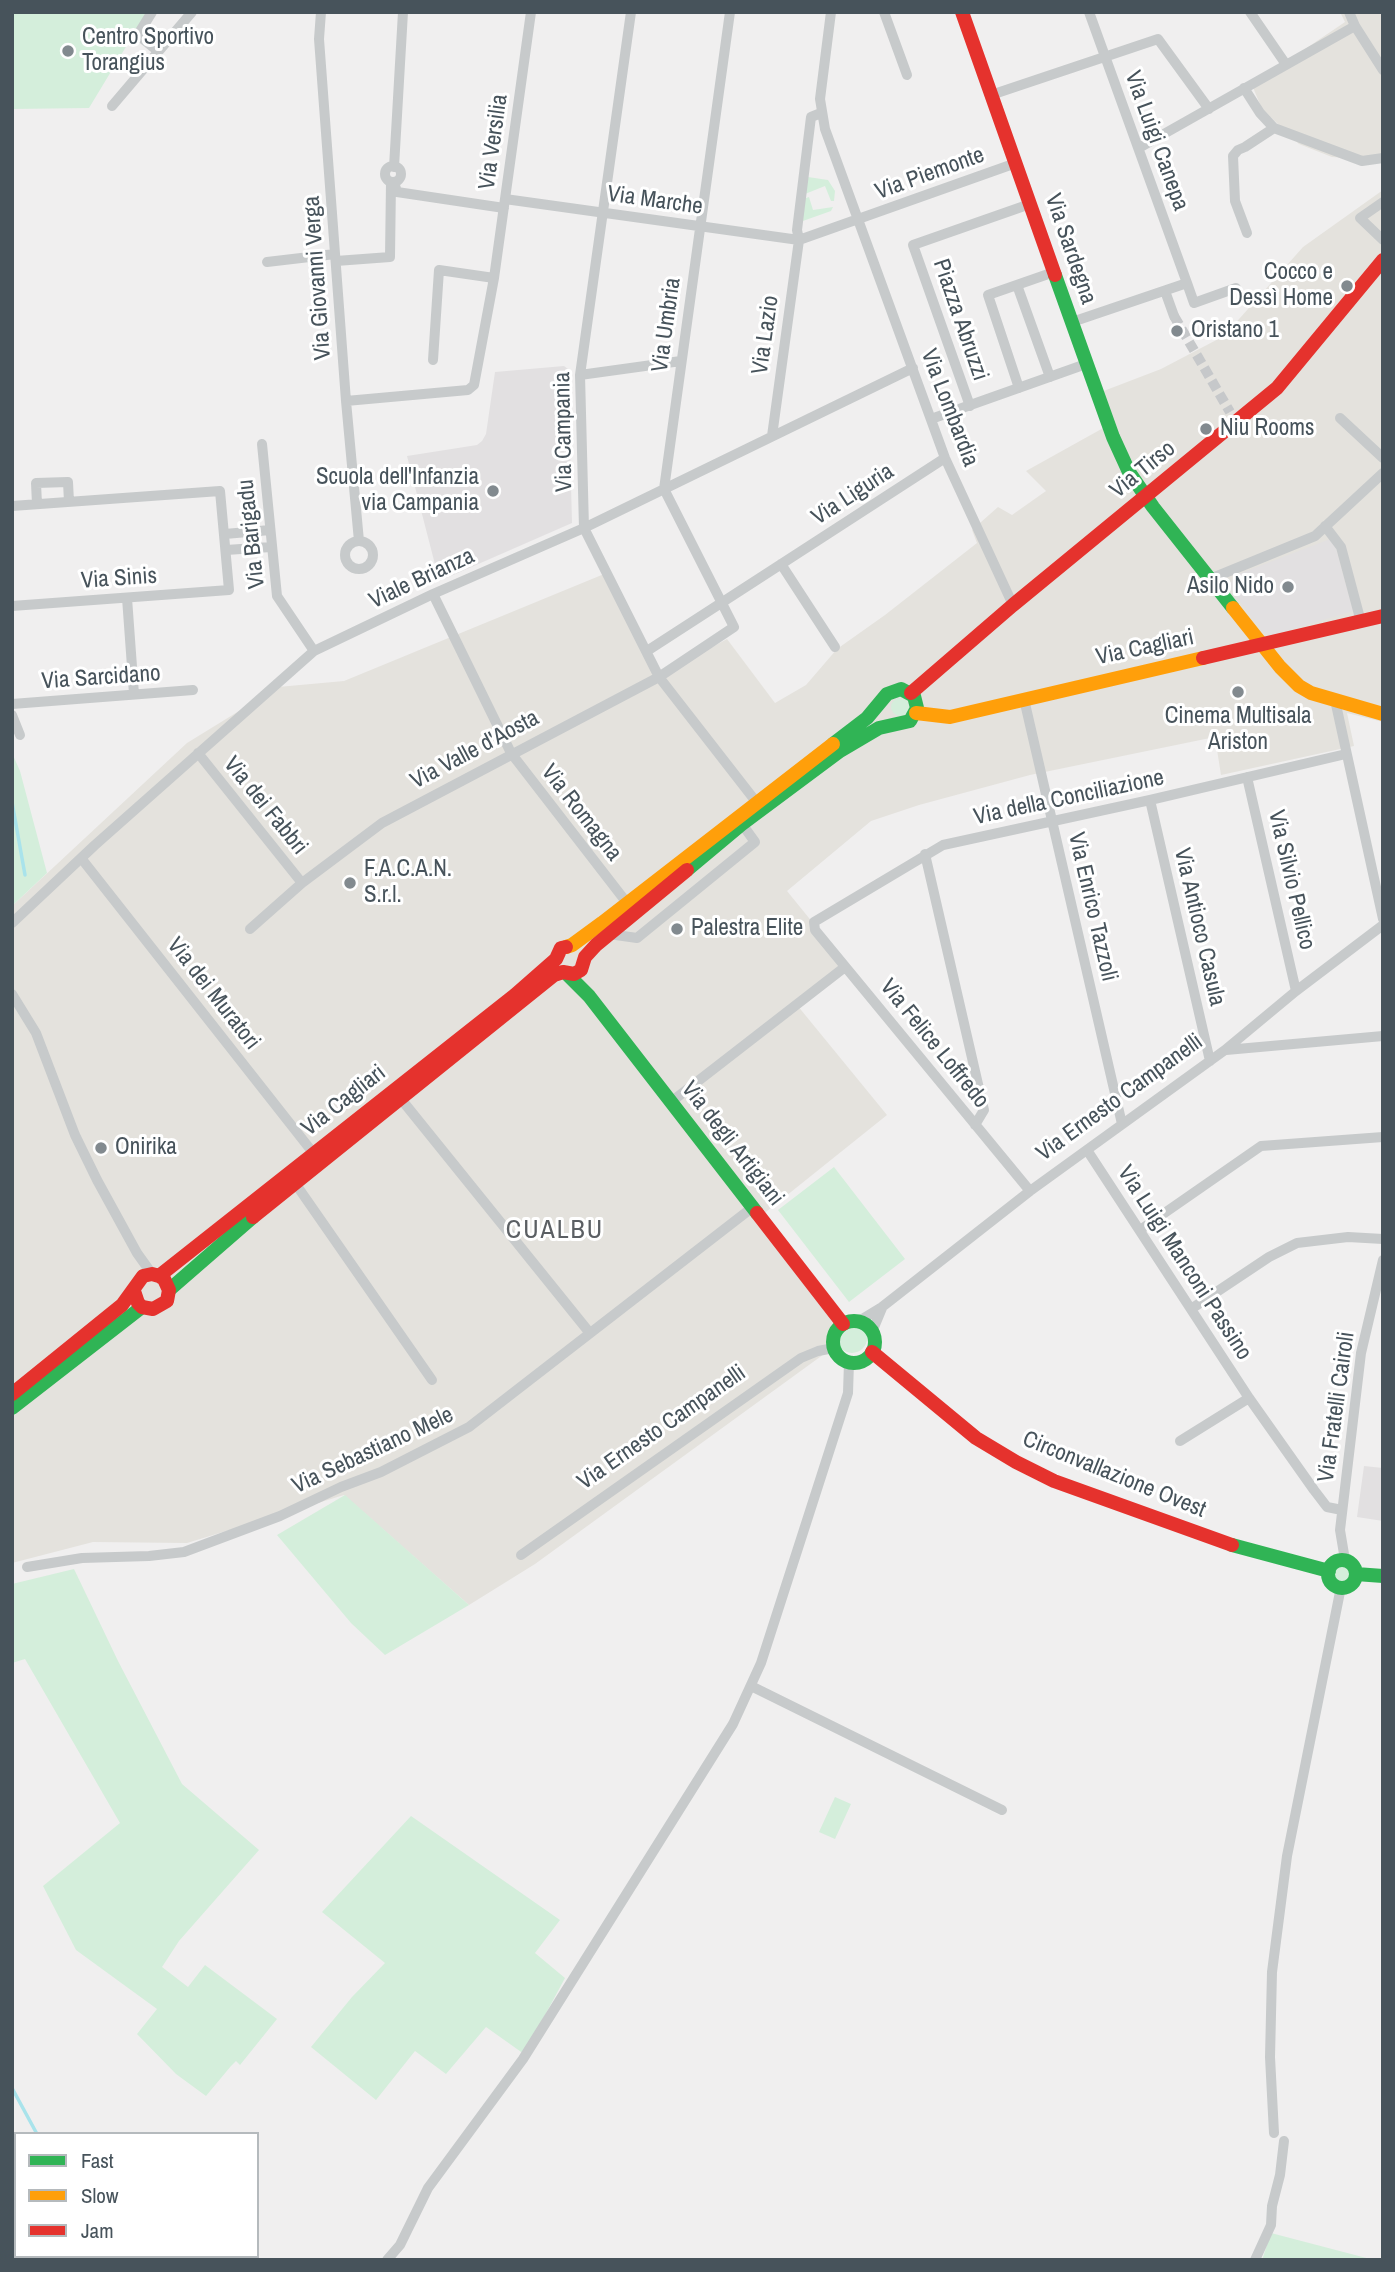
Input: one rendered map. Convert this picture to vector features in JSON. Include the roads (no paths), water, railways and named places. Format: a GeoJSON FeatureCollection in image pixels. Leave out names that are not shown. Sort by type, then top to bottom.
{"type":"FeatureCollection","features":[{"type":"Feature","properties":{"kind":"main road","name":"Via Sardegna"},"geometry":{"type":"LineString","coordinates":[[962,12],[1086,364],[1129,472],[1145,497],[1263,646],[1299,687],[1383,714]]}},
{"type":"Feature","properties":{"kind":"main road","name":"Via Tirso"},"geometry":{"type":"LineString","coordinates":[[911,694],[1013,605],[1145,497],[1234,417],[1277,388],[1383,260]]}},
{"type":"Feature","properties":{"kind":"main road","name":"Via Cagliari"},"geometry":{"type":"LineString","coordinates":[[916,713],[950,717],[1383,616]]}},
{"type":"Feature","properties":{"kind":"main road"},"geometry":{"type":"LineString","coordinates":[[896,689],[906,690],[911,694],[917,702],[916,713],[910,721],[897,724],[887,719],[882,702],[887,694],[896,689]]}},
{"type":"Feature","properties":{"kind":"main road","name":"Via Cagliari"},"geometry":{"type":"LineString","coordinates":[[562,968],[561,948],[572,944],[627,903],[867,718],[882,702]]}},
{"type":"Feature","properties":{"kind":"main road","name":"Via Cagliari"},"geometry":{"type":"LineString","coordinates":[[12,1394],[122,1305],[143,1276],[156,1275],[515,995],[562,968],[578,972],[609,934],[742,824],[840,751],[879,728],[897,724]]}},
{"type":"Feature","properties":{"kind":"main road"},"geometry":{"type":"LineString","coordinates":[[572,944],[582,950],[586,992]]}},
{"type":"Feature","properties":{"kind":"main road","name":"Via Cagliari"},"geometry":{"type":"LineString","coordinates":[[12,1408],[142,1307],[153,1309],[163,1305],[167,1301],[169,1290],[244,1224],[562,968]]}},
{"type":"Feature","properties":{"kind":"main road","name":"Via degli Artigiani"},"geometry":{"type":"LineString","coordinates":[[562,968],[586,992],[842,1324]]}},
{"type":"Feature","properties":{"kind":"main road"},"geometry":{"type":"LineString","coordinates":[[156,1275],[164,1279],[169,1290]]}},
{"type":"Feature","properties":{"kind":"main road"},"geometry":{"type":"LineString","coordinates":[[135,1287],[138,1303],[142,1307]]}},
{"type":"Feature","properties":{"kind":"main road"},"geometry":{"type":"LineString","coordinates":[[842,1324],[834,1335],[834,1348],[840,1357],[849,1362],[862,1361],[872,1352],[875,1342],[868,1326],[859,1321]]}},
{"type":"Feature","properties":{"kind":"main road","name":"Via Ernesto Campanelli"},"geometry":{"type":"LineString","coordinates":[[842,1324],[859,1321]]}},
{"type":"Feature","properties":{"kind":"main road","name":"Circonvallazione Ovest"},"geometry":{"type":"LineString","coordinates":[[872,1352],[967,1431],[1016,1462],[1054,1480],[1215,1539],[1329,1571]]}},
{"type":"Feature","properties":{"kind":"main road"},"geometry":{"type":"LineString","coordinates":[[1345,1560],[1353,1565],[1356,1574],[1350,1585],[1341,1587],[1332,1583],[1329,1571],[1334,1563],[1345,1560]]}},
{"type":"Feature","properties":{"kind":"main road"},"geometry":{"type":"LineString","coordinates":[[1356,1574],[1383,1576]]}},
{"type":"Feature","properties":{"kind":"street"},"geometry":{"type":"LineString","coordinates":[[152,12],[136,38],[158,51]]}},
{"type":"Feature","properties":{"kind":"street"},"geometry":{"type":"LineString","coordinates":[[112,106],[192,12]]}},
{"type":"Feature","properties":{"kind":"street","name":"Via Giovanni Verga"},"geometry":{"type":"LineString","coordinates":[[321,12],[319,39],[359,541]]}},
{"type":"Feature","properties":{"kind":"street"},"geometry":{"type":"LineString","coordinates":[[267,262],[390,257],[393,182],[387,180],[385,173],[387,169],[394,167],[403,12]]}},
{"type":"Feature","properties":{"kind":"street","name":"Via Versilia"},"geometry":{"type":"LineString","coordinates":[[346,401],[472,388],[494,278],[531,12]]}},
{"type":"Feature","properties":{"kind":"street","name":"Via Campania"},"geometry":{"type":"LineString","coordinates":[[631,12],[580,375],[584,528],[659,677],[757,803]]}},
{"type":"Feature","properties":{"kind":"street","name":"Via Umbria"},"geometry":{"type":"LineString","coordinates":[[664,489],[730,12]]}},
{"type":"Feature","properties":{"kind":"street"},"geometry":{"type":"LineString","coordinates":[[821,113],[820,99],[831,12]]}},
{"type":"Feature","properties":{"kind":"street"},"geometry":{"type":"LineString","coordinates":[[884,12],[907,75]]}},
{"type":"Feature","properties":{"kind":"street","name":"Via Luigi Canepa"},"geometry":{"type":"LineString","coordinates":[[1089,12],[1187,283]]}},
{"type":"Feature","properties":{"kind":"street"},"geometry":{"type":"LineString","coordinates":[[1250,12],[1285,63]]}},
{"type":"Feature","properties":{"kind":"street"},"geometry":{"type":"LineString","coordinates":[[1349,12],[1383,70]]}},
{"type":"Feature","properties":{"kind":"street"},"geometry":{"type":"LineString","coordinates":[[1139,148],[1285,63],[1355,26]]}},
{"type":"Feature","properties":{"kind":"street"},"geometry":{"type":"LineString","coordinates":[[991,95],[1158,39],[1209,109]]}},
{"type":"Feature","properties":{"kind":"street"},"geometry":{"type":"LineString","coordinates":[[1244,88],[1273,128],[1362,161],[1383,158]]}},
{"type":"Feature","properties":{"kind":"street","name":"Via Lombardia"},"geometry":{"type":"LineString","coordinates":[[821,113],[945,458],[1013,605]]}},
{"type":"Feature","properties":{"kind":"street","name":"Via Lazio"},"geometry":{"type":"LineString","coordinates":[[772,436],[799,240],[797,230],[811,117],[821,113]]}},
{"type":"Feature","properties":{"kind":"street"},"geometry":{"type":"LineString","coordinates":[[1247,233],[1236,201],[1233,156],[1273,128]]}},
{"type":"Feature","properties":{"kind":"street","name":"Via Piemonte"},"geometry":{"type":"LineString","coordinates":[[799,240],[1016,163]]}},
{"type":"Feature","properties":{"kind":"street","name":"Via Marche"},"geometry":{"type":"LineString","coordinates":[[393,182],[397,192],[603,214],[799,240]]}},
{"type":"Feature","properties":{"kind":"street"},"geometry":{"type":"LineString","coordinates":[[1383,202],[1360,218],[1383,240]]}},
{"type":"Feature","properties":{"kind":"street","name":"Piazza Abruzzi"},"geometry":{"type":"LineString","coordinates":[[970,405],[913,245],[1030,204]]}},
{"type":"Feature","properties":{"kind":"street"},"geometry":{"type":"LineString","coordinates":[[433,360],[439,270],[494,278]]}},
{"type":"Feature","properties":{"kind":"street","name":"Piazza Abruzzi"},"geometry":{"type":"LineString","coordinates":[[1019,388],[988,296],[1054,272]]}},
{"type":"Feature","properties":{"kind":"street"},"geometry":{"type":"LineString","coordinates":[[1072,322],[1187,283],[1194,303],[1236,288]]}},
{"type":"Feature","properties":{"kind":"street"},"geometry":{"type":"LineString","coordinates":[[1017,285],[1051,377]]}},
{"type":"Feature","properties":{"kind":"street"},"geometry":{"type":"LineString","coordinates":[[1165,291],[1174,316]]}},
{"type":"Feature","properties":{"kind":"street"},"geometry":{"type":"LineString","coordinates":[[580,375],[681,361]]}},
{"type":"Feature","properties":{"kind":"street"},"geometry":{"type":"LineString","coordinates":[[931,419],[1086,364]]}},
{"type":"Feature","properties":{"kind":"street","name":"Viale Brianza"},"geometry":{"type":"LineString","coordinates":[[12,923],[81,858],[314,651],[433,594],[584,528],[913,368]]}},
{"type":"Feature","properties":{"kind":"street"},"geometry":{"type":"LineString","coordinates":[[1340,418],[1383,458]]}},
{"type":"Feature","properties":{"kind":"street","name":"Via Barigadu"},"geometry":{"type":"LineString","coordinates":[[262,444],[277,596],[314,651]]}},
{"type":"Feature","properties":{"kind":"street","name":"Via Liguria"},"geometry":{"type":"LineString","coordinates":[[647,652],[945,458]]}},
{"type":"Feature","properties":{"kind":"street"},"geometry":{"type":"LineString","coordinates":[[1210,579],[1315,536],[1383,473]]}},
{"type":"Feature","properties":{"kind":"street"},"geometry":{"type":"LineString","coordinates":[[37,504],[36,482],[68,482],[69,502]]}},
{"type":"Feature","properties":{"kind":"street"},"geometry":{"type":"LineString","coordinates":[[664,489],[722,603]]}},
{"type":"Feature","properties":{"kind":"street"},"geometry":{"type":"LineString","coordinates":[[12,506],[220,491],[226,550],[271,547]]}},
{"type":"Feature","properties":{"kind":"street"},"geometry":{"type":"LineString","coordinates":[[1325,526],[1341,548],[1361,622]]}},
{"type":"Feature","properties":{"kind":"street"},"geometry":{"type":"LineString","coordinates":[[225,534],[270,530]]}},
{"type":"Feature","properties":{"kind":"street","name":"Via Sinis"},"geometry":{"type":"LineString","coordinates":[[12,606],[229,590],[226,550]]}},
{"type":"Feature","properties":{"kind":"street"},"geometry":{"type":"LineString","coordinates":[[781,564],[835,647]]}},
{"type":"Feature","properties":{"kind":"street","name":"Via Romagna"},"geometry":{"type":"LineString","coordinates":[[433,594],[511,753],[627,903]]}},
{"type":"Feature","properties":{"kind":"street"},"geometry":{"type":"LineString","coordinates":[[127,598],[134,694]]}},
{"type":"Feature","properties":{"kind":"street","name":"Via Valle d'Aosta"},"geometry":{"type":"LineString","coordinates":[[250,929],[302,883],[382,823],[659,677],[734,627],[722,603]]}},
{"type":"Feature","properties":{"kind":"street","name":"Via Sarcidano"},"geometry":{"type":"LineString","coordinates":[[12,704],[193,690]]}},
{"type":"Feature","properties":{"kind":"street","name":"Via Enrico Tazzoli"},"geometry":{"type":"LineString","coordinates":[[1024,699],[1122,1124]]}},
{"type":"Feature","properties":{"kind":"street"},"geometry":{"type":"LineString","coordinates":[[1335,700],[1383,922]]}},
{"type":"Feature","properties":{"kind":"street"},"geometry":{"type":"LineString","coordinates":[[12,715],[20,735]]}},
{"type":"Feature","properties":{"kind":"street","name":"Via dei Fabbri"},"geometry":{"type":"LineString","coordinates":[[198,753],[302,883]]}},
{"type":"Feature","properties":{"kind":"street","name":"Via della Conciliazione"},"geometry":{"type":"LineString","coordinates":[[816,920],[943,845],[1346,754]]}},
{"type":"Feature","properties":{"kind":"street","name":"Via Silvio Pellico"},"geometry":{"type":"LineString","coordinates":[[1247,777],[1296,991]]}},
{"type":"Feature","properties":{"kind":"street","name":"Via Antioco Casula"},"geometry":{"type":"LineString","coordinates":[[1150,800],[1210,1061]]}},
{"type":"Feature","properties":{"kind":"street"},"geometry":{"type":"LineString","coordinates":[[609,934],[638,938],[755,842],[742,824]]}},
{"type":"Feature","properties":{"kind":"street"},"geometry":{"type":"LineString","coordinates":[[926,854],[984,1110],[975,1125]]}},
{"type":"Feature","properties":{"kind":"street","name":"Via dei Muratori"},"geometry":{"type":"LineString","coordinates":[[81,858],[314,1154]]}},
{"type":"Feature","properties":{"kind":"street","name":"Via Felice Loffredo"},"geometry":{"type":"LineString","coordinates":[[816,920],[813,925],[815,930],[1030,1191]]}},
{"type":"Feature","properties":{"kind":"street","name":"Via Ernesto Campanelli"},"geometry":{"type":"LineString","coordinates":[[859,1321],[882,1307],[1030,1191],[1225,1050],[1383,922]]}},
{"type":"Feature","properties":{"kind":"street"},"geometry":{"type":"LineString","coordinates":[[671,1102],[845,967]]}},
{"type":"Feature","properties":{"kind":"street"},"geometry":{"type":"LineString","coordinates":[[12,994],[36,1032],[75,1135],[137,1253],[156,1275]]}},
{"type":"Feature","properties":{"kind":"street"},"geometry":{"type":"LineString","coordinates":[[1225,1050],[1383,1036]]}},
{"type":"Feature","properties":{"kind":"street"},"geometry":{"type":"LineString","coordinates":[[401,1099],[589,1332]]}},
{"type":"Feature","properties":{"kind":"street"},"geometry":{"type":"LineString","coordinates":[[1140,1230],[1261,1146],[1383,1137]]}},
{"type":"Feature","properties":{"kind":"street","name":"Via Luigi Manconi Passino"},"geometry":{"type":"LineString","coordinates":[[1087,1150],[1249,1398],[1326,1507],[1342,1510]]}},
{"type":"Feature","properties":{"kind":"street"},"geometry":{"type":"LineString","coordinates":[[295,1183],[432,1380]]}},
{"type":"Feature","properties":{"kind":"street","name":"Via Sebastiano Mele"},"geometry":{"type":"LineString","coordinates":[[27,1567],[82,1558],[184,1552],[280,1516],[341,1487],[381,1472],[468,1427],[753,1207]]}},
{"type":"Feature","properties":{"kind":"street"},"geometry":{"type":"LineString","coordinates":[[1191,1309],[1269,1257],[1297,1242],[1348,1237],[1383,1239]]}},
{"type":"Feature","properties":{"kind":"street"},"geometry":{"type":"LineString","coordinates":[[135,1287],[137,1253]]}},
{"type":"Feature","properties":{"kind":"street","name":"Via Fratelli Cairoli"},"geometry":{"type":"LineString","coordinates":[[1345,1560],[1339,1531],[1361,1353],[1383,1260]]}},
{"type":"Feature","properties":{"kind":"street"},"geometry":{"type":"LineString","coordinates":[[872,1332],[882,1307]]}},
{"type":"Feature","properties":{"kind":"street","name":"Via Ernesto Campanelli"},"geometry":{"type":"LineString","coordinates":[[521,1555],[801,1358],[834,1348]]}},
{"type":"Feature","properties":{"kind":"street"},"geometry":{"type":"LineString","coordinates":[[387,2260],[400,2245],[428,2188],[523,2059],[733,1724],[761,1663],[848,1394],[849,1362]]}},
{"type":"Feature","properties":{"kind":"street"},"geometry":{"type":"LineString","coordinates":[[1180,1441],[1249,1398]]}},
{"type":"Feature","properties":{"kind":"street"},"geometry":{"type":"LineString","coordinates":[[1274,2133],[1270,2057],[1272,1972],[1287,1856],[1341,1587]]}},
{"type":"Feature","properties":{"kind":"street"},"geometry":{"type":"LineString","coordinates":[[751,1686],[1002,1810]]}},
{"type":"Feature","properties":{"kind":"street"},"geometry":{"type":"LineString","coordinates":[[1255,2260],[1271,2225],[1284,2141]]}},
{"type":"Feature","properties":{"kind":"waterway"},"geometry":{"type":"LineString","coordinates":[[12,802],[25,875]]}},
{"type":"Feature","properties":{"kind":"waterway"},"geometry":{"type":"LineString","coordinates":[[12,2088],[36,2132]]}},
{"type":"Feature","properties":{"kind":"tunnel"},"geometry":{"type":"LineString","coordinates":[[1174,316],[1230,412]]}},
{"type":"Feature","properties":{"kind":"place","name":"Centro Sportivo Torangius"},"geometry":{"type":"Point","coordinates":[68,51]}},
{"type":"Feature","properties":{"kind":"place","name":"Cocco e Dessì Home"},"geometry":{"type":"Point","coordinates":[1347,286]}},
{"type":"Feature","properties":{"kind":"place","name":"Oristano 1"},"geometry":{"type":"Point","coordinates":[1177,331]}},
{"type":"Feature","properties":{"kind":"place","name":"Niu Rooms"},"geometry":{"type":"Point","coordinates":[1206,429]}},
{"type":"Feature","properties":{"kind":"place","name":"Scuola dell'Infanzia via Campania"},"geometry":{"type":"Point","coordinates":[493,491]}},
{"type":"Feature","properties":{"kind":"place","name":"Asilo Nido"},"geometry":{"type":"Point","coordinates":[1288,587]}},
{"type":"Feature","properties":{"kind":"place","name":"Cinema Multisala Ariston"},"geometry":{"type":"Point","coordinates":[1238,692]}},
{"type":"Feature","properties":{"kind":"place","name":"F.A.C.A.N. S.r.l."},"geometry":{"type":"Point","coordinates":[350,883]}},
{"type":"Feature","properties":{"kind":"place","name":"Palestra Elite"},"geometry":{"type":"Point","coordinates":[677,929]}},
{"type":"Feature","properties":{"kind":"place","name":"Onirika"},"geometry":{"type":"Point","coordinates":[101,1148]}},
{"type":"Feature","properties":{"kind":"district","name":"CUALBU"},"geometry":{"type":"Point","coordinates":[555,1231]}}]}
